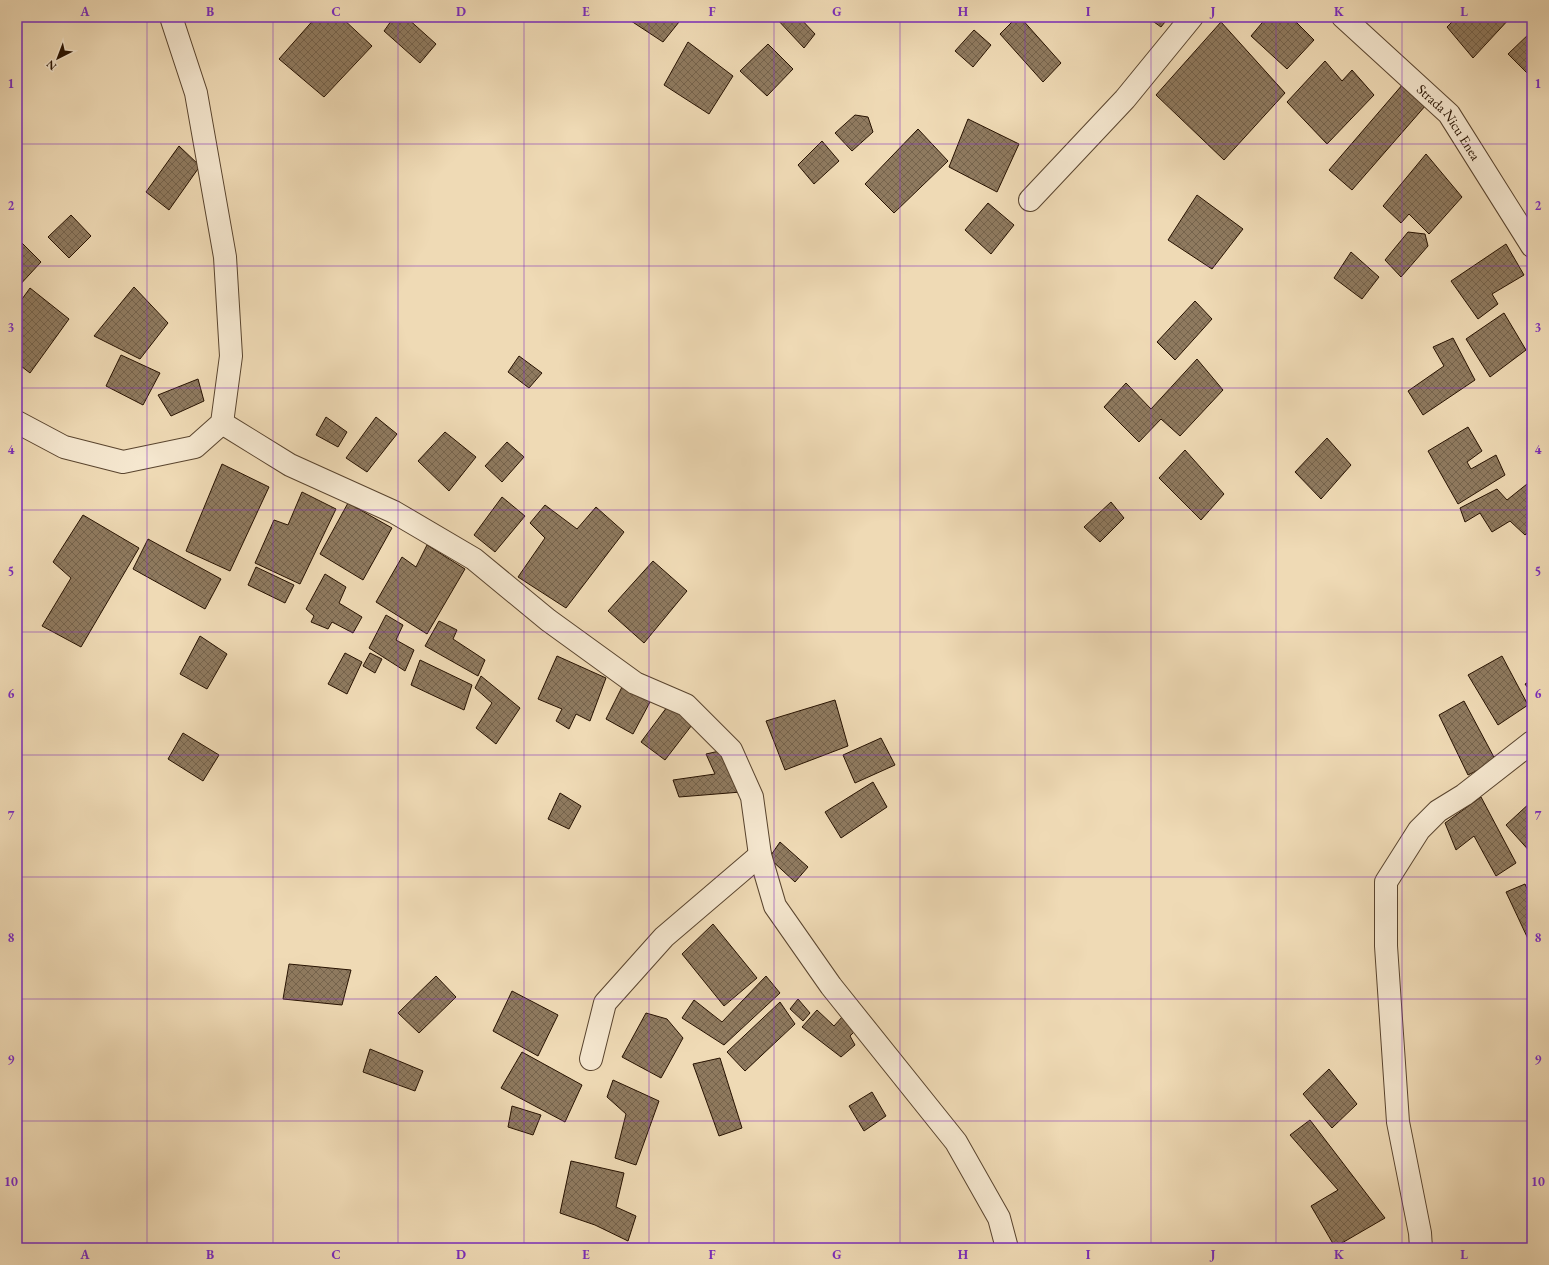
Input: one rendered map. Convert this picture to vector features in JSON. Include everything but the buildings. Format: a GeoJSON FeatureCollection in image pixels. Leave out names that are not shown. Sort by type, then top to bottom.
{"type":"FeatureCollection","features":[{"type":"Feature","properties":{"kind":"street"},"geometry":{"type":"LineString","coordinates":[[17,422],[64,447],[123,462],[195,447],[222,423],[231,356],[224,257],[196,93],[171,17]]}},
{"type":"Feature","properties":{"kind":"street"},"geometry":{"type":"LineString","coordinates":[[1030,200],[1125,99],[1192,17]]}},
{"type":"Feature","properties":{"kind":"street","name":"Strada Nicu Enea"},"geometry":{"type":"LineString","coordinates":[[1343,17],[1449,114],[1532,246]]}},
{"type":"Feature","properties":{"kind":"street"},"geometry":{"type":"LineString","coordinates":[[222,423],[290,465],[394,512],[474,559],[548,620],[635,683],[686,705],[731,750],[752,797],[760,855],[775,906],[831,986],[956,1142],[999,1218],[1007,1248]]}},
{"type":"Feature","properties":{"kind":"street"},"geometry":{"type":"LineString","coordinates":[[1421,1248],[1420,1233],[1398,1122],[1386,946],[1386,882],[1419,830],[1438,811],[1464,795],[1532,742]]}},
{"type":"Feature","properties":{"kind":"street"},"geometry":{"type":"LineString","coordinates":[[591,1059],[605,1003],[664,937],[760,855]]}}]}
